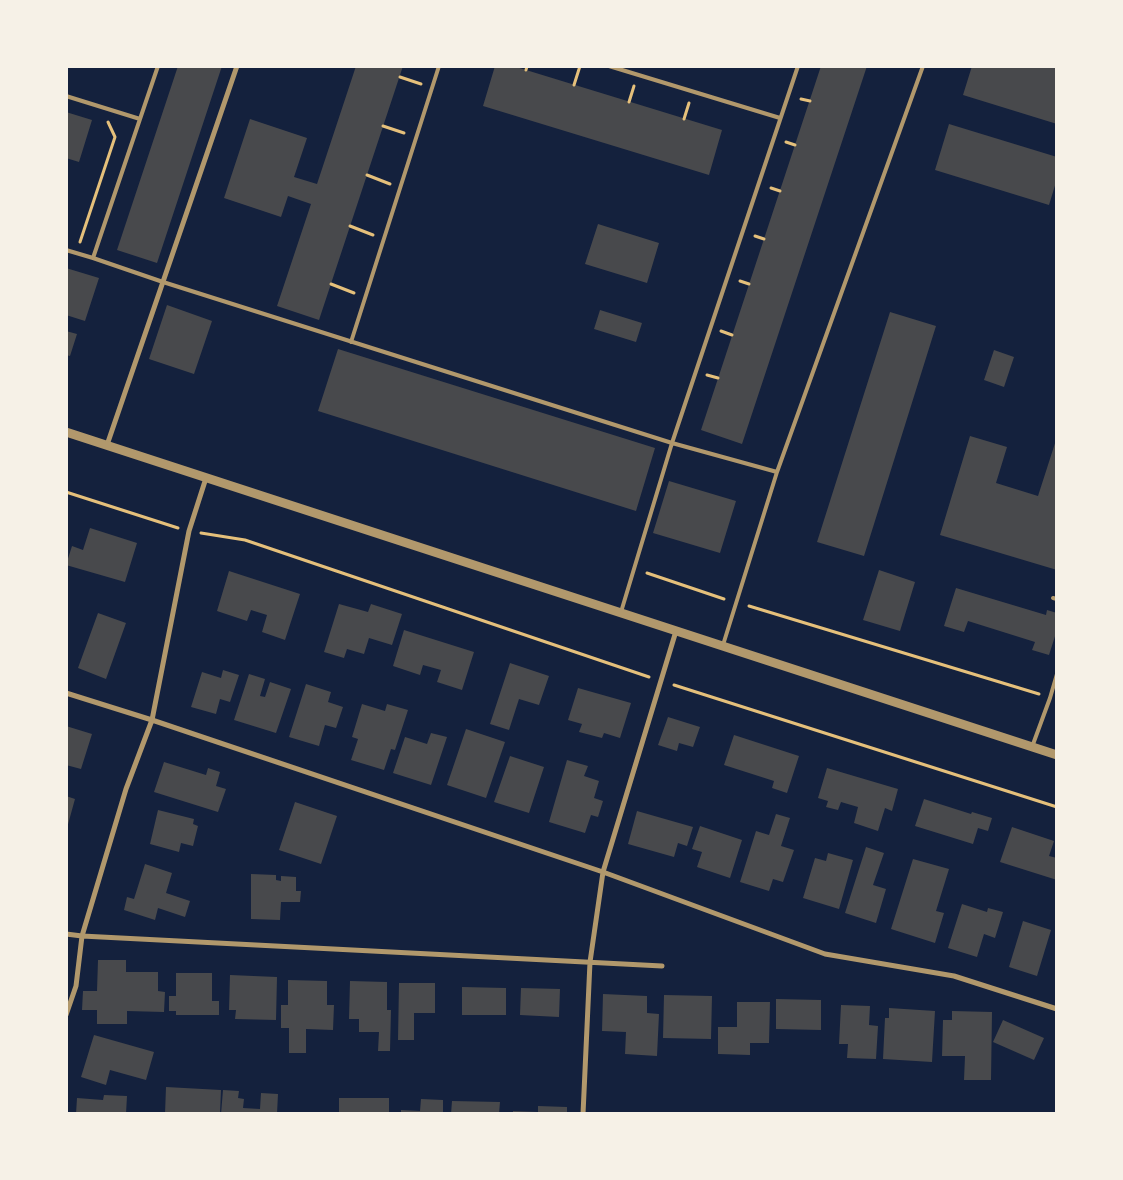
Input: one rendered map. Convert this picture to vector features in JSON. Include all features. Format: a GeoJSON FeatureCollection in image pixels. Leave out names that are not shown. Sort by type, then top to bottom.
{"type":"FeatureCollection","features":[{"type":"Feature","properties":{"kind":"street"},"geometry":{"type":"LineString","coordinates":[[107,445],[237,66]]}},
{"type":"Feature","properties":{"kind":"street"},"geometry":{"type":"LineString","coordinates":[[66,432],[1057,755]]}},
{"type":"Feature","properties":{"kind":"street"},"geometry":{"type":"LineString","coordinates":[[66,1016],[76,986],[82,936],[126,789],[152,720],[188,532],[206,478]]}},
{"type":"Feature","properties":{"kind":"street"},"geometry":{"type":"LineString","coordinates":[[583,1114],[590,962],[603,872],[677,630]]}},
{"type":"Feature","properties":{"kind":"street"},"geometry":{"type":"LineString","coordinates":[[66,693],[152,720],[603,872],[825,954],[954,976],[1057,1009]]}},
{"type":"Feature","properties":{"kind":"street"},"geometry":{"type":"LineString","coordinates":[[66,934],[662,966]]}},
{"type":"Feature","properties":{"kind":"lane"},"geometry":{"type":"LineString","coordinates":[[93,258],[158,66]]}},
{"type":"Feature","properties":{"kind":"lane"},"geometry":{"type":"LineString","coordinates":[[351,342],[439,66]]}},
{"type":"Feature","properties":{"kind":"lane"},"geometry":{"type":"LineString","coordinates":[[610,66],[780,118]]}},
{"type":"Feature","properties":{"kind":"lane"},"geometry":{"type":"LineString","coordinates":[[621,612],[672,443],[798,66]]}},
{"type":"Feature","properties":{"kind":"lane"},"geometry":{"type":"LineString","coordinates":[[722,646],[777,472],[923,66]]}},
{"type":"Feature","properties":{"kind":"lane"},"geometry":{"type":"LineString","coordinates":[[66,96],[140,119]]}},
{"type":"Feature","properties":{"kind":"lane"},"geometry":{"type":"LineString","coordinates":[[66,250],[672,443],[777,472]]}},
{"type":"Feature","properties":{"kind":"lane"},"geometry":{"type":"LineString","coordinates":[[1032,747],[1057,674]]}},
{"type":"Feature","properties":{"kind":"path"},"geometry":{"type":"LineString","coordinates":[[574,85],[580,66]]}},
{"type":"Feature","properties":{"kind":"path"},"geometry":{"type":"LineString","coordinates":[[400,76],[432,88]]}},
{"type":"Feature","properties":{"kind":"path"},"geometry":{"type":"LineString","coordinates":[[77,253],[115,138],[108,121]]}},
{"type":"Feature","properties":{"kind":"path"},"geometry":{"type":"LineString","coordinates":[[383,126],[417,138]]}},
{"type":"Feature","properties":{"kind":"path"},"geometry":{"type":"LineString","coordinates":[[367,175],[400,188]]}},
{"type":"Feature","properties":{"kind":"path"},"geometry":{"type":"LineString","coordinates":[[350,226],[384,239]]}},
{"type":"Feature","properties":{"kind":"path"},"geometry":{"type":"LineString","coordinates":[[331,284],[366,298]]}},
{"type":"Feature","properties":{"kind":"path"},"geometry":{"type":"LineString","coordinates":[[66,492],[188,532],[245,540],[661,681],[1057,807]]}},
{"type":"Feature","properties":{"kind":"path"},"geometry":{"type":"LineString","coordinates":[[634,569],[735,602],[1050,698]]}},
{"type":"Feature","properties":{"kind":"building"},"geometry":{"type":"Polygon","coordinates":[[[178,66],[222,66],[157,263],[117,250],[178,66]]]}},
{"type":"Feature","properties":{"kind":"building"},"geometry":{"type":"Polygon","coordinates":[[[356,66],[403,66],[319,320],[277,306],[311,204],[288,196],[281,217],[224,198],[250,119],[307,138],[294,177],[317,184],[356,66]]]}},
{"type":"Feature","properties":{"kind":"building"},"geometry":{"type":"Polygon","coordinates":[[[495,66],[513,66],[722,130],[709,175],[483,106],[495,66]]]}},
{"type":"Feature","properties":{"kind":"building"},"geometry":{"type":"Polygon","coordinates":[[[821,66],[867,66],[742,444],[701,430],[821,66]]]}},
{"type":"Feature","properties":{"kind":"building"},"geometry":{"type":"Polygon","coordinates":[[[972,66],[1057,66],[1057,124],[963,95],[972,66]]]}},
{"type":"Feature","properties":{"kind":"building"},"geometry":{"type":"Polygon","coordinates":[[[66,112],[92,120],[79,162],[66,158],[66,112]]]}},
{"type":"Feature","properties":{"kind":"building"},"geometry":{"type":"Polygon","coordinates":[[[949,124],[1057,157],[1057,179],[1049,205],[935,170],[949,124]]]}},
{"type":"Feature","properties":{"kind":"building"},"geometry":{"type":"Polygon","coordinates":[[[598,224],[659,243],[647,283],[585,264],[598,224]]]}},
{"type":"Feature","properties":{"kind":"building"},"geometry":{"type":"Polygon","coordinates":[[[66,268],[99,278],[85,321],[66,315],[66,268]]]}},
{"type":"Feature","properties":{"kind":"building"},"geometry":{"type":"Polygon","coordinates":[[[167,305],[212,321],[194,374],[149,359],[167,305]]]}},
{"type":"Feature","properties":{"kind":"building"},"geometry":{"type":"Polygon","coordinates":[[[600,310],[642,323],[636,342],[594,329],[600,310]]]}},
{"type":"Feature","properties":{"kind":"building"},"geometry":{"type":"Polygon","coordinates":[[[890,312],[936,326],[864,556],[817,542],[890,312]]]}},
{"type":"Feature","properties":{"kind":"building"},"geometry":{"type":"Polygon","coordinates":[[[66,331],[77,334],[70,356],[66,355],[66,331]]]}},
{"type":"Feature","properties":{"kind":"building"},"geometry":{"type":"Polygon","coordinates":[[[338,349],[655,448],[636,511],[318,411],[338,349]]]}},
{"type":"Feature","properties":{"kind":"building"},"geometry":{"type":"Polygon","coordinates":[[[994,350],[1014,357],[1004,387],[984,380],[994,350]]]}},
{"type":"Feature","properties":{"kind":"building"},"geometry":{"type":"Polygon","coordinates":[[[970,436],[1007,447],[996,483],[1038,496],[1057,437],[1057,570],[940,535],[970,436]]]}},
{"type":"Feature","properties":{"kind":"building"},"geometry":{"type":"Polygon","coordinates":[[[669,481],[736,501],[720,553],[653,533],[669,481]]]}},
{"type":"Feature","properties":{"kind":"building"},"geometry":{"type":"Polygon","coordinates":[[[90,528],[137,543],[125,582],[66,565],[72,546],[83,550],[90,528]]]}},
{"type":"Feature","properties":{"kind":"building"},"geometry":{"type":"Polygon","coordinates":[[[879,570],[915,582],[900,631],[863,620],[879,570]]]}},
{"type":"Feature","properties":{"kind":"building"},"geometry":{"type":"Polygon","coordinates":[[[229,571],[300,594],[285,640],[262,632],[267,615],[251,610],[247,621],[217,611],[229,571]]]}},
{"type":"Feature","properties":{"kind":"building"},"geometry":{"type":"Polygon","coordinates":[[[956,588],[1046,615],[1047,610],[1057,613],[1057,630],[1049,655],[1032,650],[1035,642],[968,621],[964,632],[944,626],[956,588]]]}},
{"type":"Feature","properties":{"kind":"building"},"geometry":{"type":"Polygon","coordinates":[[[339,604],[368,612],[371,604],[402,614],[392,645],[369,638],[364,654],[347,649],[344,658],[324,652],[339,604]]]}},
{"type":"Feature","properties":{"kind":"building"},"geometry":{"type":"Polygon","coordinates":[[[98,613],[126,623],[106,679],[78,668],[98,613]]]}},
{"type":"Feature","properties":{"kind":"building"},"geometry":{"type":"Polygon","coordinates":[[[404,630],[474,652],[462,690],[437,682],[441,670],[423,665],[420,675],[393,666],[404,630]]]}},
{"type":"Feature","properties":{"kind":"building"},"geometry":{"type":"Polygon","coordinates":[[[510,663],[549,676],[539,705],[519,699],[509,730],[490,724],[510,663]]]}},
{"type":"Feature","properties":{"kind":"building"},"geometry":{"type":"Polygon","coordinates":[[[223,670],[239,675],[230,702],[220,699],[216,714],[191,707],[202,672],[221,678],[223,670]]]}},
{"type":"Feature","properties":{"kind":"building"},"geometry":{"type":"Polygon","coordinates":[[[249,674],[265,679],[260,696],[265,697],[270,682],[291,689],[276,733],[234,720],[249,674]]]}},
{"type":"Feature","properties":{"kind":"building"},"geometry":{"type":"Polygon","coordinates":[[[306,684],[331,692],[328,702],[343,707],[336,728],[325,725],[319,746],[289,737],[306,684]]]}},
{"type":"Feature","properties":{"kind":"building"},"geometry":{"type":"Polygon","coordinates":[[[578,688],[631,703],[620,738],[604,733],[602,738],[579,732],[582,724],[568,720],[578,688]]]}},
{"type":"Feature","properties":{"kind":"building"},"geometry":{"type":"Polygon","coordinates":[[[362,704],[385,711],[387,704],[408,710],[395,750],[391,749],[384,770],[351,760],[358,739],[352,737],[362,704]]]}},
{"type":"Feature","properties":{"kind":"building"},"geometry":{"type":"Polygon","coordinates":[[[668,717],[700,727],[693,747],[679,743],[677,751],[658,745],[668,717]]]}},
{"type":"Feature","properties":{"kind":"building"},"geometry":{"type":"Polygon","coordinates":[[[66,726],[92,734],[81,769],[66,765],[66,726]]]}},
{"type":"Feature","properties":{"kind":"building"},"geometry":{"type":"Polygon","coordinates":[[[466,729],[505,742],[486,798],[447,785],[466,729]]]}},
{"type":"Feature","properties":{"kind":"building"},"geometry":{"type":"Polygon","coordinates":[[[431,733],[447,737],[431,785],[393,773],[405,737],[427,744],[431,733]]]}},
{"type":"Feature","properties":{"kind":"building"},"geometry":{"type":"Polygon","coordinates":[[[734,735],[799,756],[787,793],[772,788],[774,781],[724,765],[734,735]]]}},
{"type":"Feature","properties":{"kind":"building"},"geometry":{"type":"Polygon","coordinates":[[[510,756],[544,767],[529,813],[494,802],[510,756]]]}},
{"type":"Feature","properties":{"kind":"building"},"geometry":{"type":"Polygon","coordinates":[[[567,760],[588,766],[584,776],[599,781],[594,798],[603,801],[598,817],[591,815],[585,833],[549,822],[567,760]]]}},
{"type":"Feature","properties":{"kind":"building"},"geometry":{"type":"Polygon","coordinates":[[[164,762],[206,775],[208,768],[220,772],[216,786],[226,789],[218,812],[154,792],[164,762]]]}},
{"type":"Feature","properties":{"kind":"building"},"geometry":{"type":"Polygon","coordinates":[[[827,768],[898,789],[892,811],[885,808],[878,831],[854,823],[858,807],[841,802],[838,810],[826,807],[828,801],[818,798],[827,768]]]}},
{"type":"Feature","properties":{"kind":"building"},"geometry":{"type":"Polygon","coordinates":[[[66,796],[75,799],[67,828],[66,828],[66,796]]]}},
{"type":"Feature","properties":{"kind":"building"},"geometry":{"type":"Polygon","coordinates":[[[924,799],[971,814],[972,812],[992,818],[988,831],[978,828],[973,844],[915,826],[924,799]]]}},
{"type":"Feature","properties":{"kind":"building"},"geometry":{"type":"Polygon","coordinates":[[[295,802],[337,816],[321,864],[279,850],[295,802]]]}},
{"type":"Feature","properties":{"kind":"building"},"geometry":{"type":"Polygon","coordinates":[[[158,810],[194,819],[193,824],[198,826],[193,846],[181,843],[179,852],[150,844],[158,810]]]}},
{"type":"Feature","properties":{"kind":"building"},"geometry":{"type":"Polygon","coordinates":[[[637,811],[693,827],[687,846],[678,843],[674,857],[628,844],[637,811]]]}},
{"type":"Feature","properties":{"kind":"building"},"geometry":{"type":"Polygon","coordinates":[[[776,814],[790,818],[781,846],[794,850],[783,882],[773,879],[769,891],[740,882],[756,831],[769,835],[776,814]]]}},
{"type":"Feature","properties":{"kind":"building"},"geometry":{"type":"Polygon","coordinates":[[[700,826],[742,840],[730,878],[697,867],[702,852],[692,849],[700,826]]]}},
{"type":"Feature","properties":{"kind":"building"},"geometry":{"type":"Polygon","coordinates":[[[1012,827],[1054,841],[1049,856],[1057,858],[1057,880],[1000,862],[1012,827]]]}},
{"type":"Feature","properties":{"kind":"building"},"geometry":{"type":"Polygon","coordinates":[[[866,847],[884,853],[873,885],[886,889],[876,923],[845,913],[866,847]]]}},
{"type":"Feature","properties":{"kind":"building"},"geometry":{"type":"Polygon","coordinates":[[[828,853],[853,860],[839,909],[803,898],[815,858],[826,861],[828,853]]]}},
{"type":"Feature","properties":{"kind":"building"},"geometry":{"type":"Polygon","coordinates":[[[913,859],[949,869],[936,911],[944,913],[935,943],[891,929],[913,859]]]}},
{"type":"Feature","properties":{"kind":"building"},"geometry":{"type":"Polygon","coordinates":[[[145,864],[172,873],[166,893],[190,901],[185,917],[158,908],[155,920],[124,910],[127,897],[134,899],[145,864]]]}},
{"type":"Feature","properties":{"kind":"building"},"geometry":{"type":"Polygon","coordinates":[[[251,874],[276,875],[276,880],[281,881],[281,876],[296,877],[296,891],[301,891],[300,902],[281,902],[280,920],[251,919],[251,874]]]}},
{"type":"Feature","properties":{"kind":"building"},"geometry":{"type":"Polygon","coordinates":[[[962,904],[987,912],[988,908],[1003,912],[995,938],[984,934],[977,957],[948,948],[962,904]]]}},
{"type":"Feature","properties":{"kind":"building"},"geometry":{"type":"Polygon","coordinates":[[[1023,921],[1051,930],[1037,976],[1009,967],[1023,921]]]}},
{"type":"Feature","properties":{"kind":"building"},"geometry":{"type":"Polygon","coordinates":[[[98,960],[126,960],[126,972],[158,972],[158,991],[165,992],[164,1012],[127,1011],[127,1024],[97,1024],[97,1010],[82,1010],[83,991],[97,991],[98,960]]]}},
{"type":"Feature","properties":{"kind":"building"},"geometry":{"type":"Polygon","coordinates":[[[176,973],[212,973],[212,1001],[219,1001],[219,1015],[176,1015],[176,1011],[169,1011],[169,996],[176,996],[176,973]]]}},
{"type":"Feature","properties":{"kind":"building"},"geometry":{"type":"Polygon","coordinates":[[[230,975],[277,977],[276,1020],[235,1019],[236,1010],[229,1010],[230,975]]]}},
{"type":"Feature","properties":{"kind":"building"},"geometry":{"type":"Polygon","coordinates":[[[288,980],[327,981],[327,1005],[334,1005],[333,1030],[306,1029],[306,1053],[289,1053],[289,1028],[281,1028],[281,1005],[288,1005],[288,980]]]}},
{"type":"Feature","properties":{"kind":"building"},"geometry":{"type":"Polygon","coordinates":[[[350,981],[387,982],[387,1010],[391,1010],[390,1051],[378,1051],[379,1032],[359,1032],[359,1019],[349,1019],[350,981]]]}},
{"type":"Feature","properties":{"kind":"building"},"geometry":{"type":"Polygon","coordinates":[[[399,983],[435,983],[435,1013],[414,1013],[414,1040],[398,1040],[399,983]]]}},
{"type":"Feature","properties":{"kind":"building"},"geometry":{"type":"Polygon","coordinates":[[[462,987],[506,988],[506,1015],[462,1015],[462,987]]]}},
{"type":"Feature","properties":{"kind":"building"},"geometry":{"type":"Polygon","coordinates":[[[521,988],[560,989],[559,1017],[520,1015],[521,988]]]}},
{"type":"Feature","properties":{"kind":"building"},"geometry":{"type":"Polygon","coordinates":[[[603,994],[647,996],[647,1013],[659,1014],[657,1056],[625,1054],[626,1032],[602,1031],[603,994]]]}},
{"type":"Feature","properties":{"kind":"building"},"geometry":{"type":"Polygon","coordinates":[[[664,995],[712,996],[711,1039],[663,1038],[664,995]]]}},
{"type":"Feature","properties":{"kind":"building"},"geometry":{"type":"Polygon","coordinates":[[[776,999],[821,1000],[821,1030],[776,1029],[776,999]]]}},
{"type":"Feature","properties":{"kind":"building"},"geometry":{"type":"Polygon","coordinates":[[[737,1002],[770,1002],[769,1043],[750,1043],[750,1055],[718,1054],[718,1027],[737,1027],[737,1002]]]}},
{"type":"Feature","properties":{"kind":"building"},"geometry":{"type":"Polygon","coordinates":[[[841,1005],[870,1006],[869,1025],[878,1026],[876,1059],[847,1058],[848,1044],[839,1044],[841,1005]]]}},
{"type":"Feature","properties":{"kind":"building"},"geometry":{"type":"Polygon","coordinates":[[[889,1008],[935,1011],[932,1062],[883,1059],[885,1018],[889,1018],[889,1008]]]}},
{"type":"Feature","properties":{"kind":"building"},"geometry":{"type":"Polygon","coordinates":[[[952,1011],[992,1012],[991,1080],[964,1080],[965,1056],[942,1056],[943,1020],[952,1020],[952,1011]]]}},
{"type":"Feature","properties":{"kind":"building"},"geometry":{"type":"Polygon","coordinates":[[[1003,1020],[1044,1038],[1034,1060],[993,1042],[1003,1020]]]}},
{"type":"Feature","properties":{"kind":"building"},"geometry":{"type":"Polygon","coordinates":[[[94,1035],[154,1052],[146,1080],[110,1070],[106,1085],[81,1077],[94,1035]]]}},
{"type":"Feature","properties":{"kind":"building"},"geometry":{"type":"Polygon","coordinates":[[[166,1087],[221,1090],[220,1114],[165,1114],[166,1087]]]}},
{"type":"Feature","properties":{"kind":"building"},"geometry":{"type":"Polygon","coordinates":[[[223,1090],[239,1091],[238,1098],[244,1099],[243,1108],[260,1109],[261,1093],[278,1094],[277,1114],[221,1114],[223,1090]]]}},
{"type":"Feature","properties":{"kind":"building"},"geometry":{"type":"Polygon","coordinates":[[[104,1095],[127,1096],[126,1114],[76,1114],[77,1098],[103,1100],[104,1095]]]}},
{"type":"Feature","properties":{"kind":"building"},"geometry":{"type":"Polygon","coordinates":[[[339,1098],[389,1098],[389,1114],[339,1114],[339,1098]]]}},
{"type":"Feature","properties":{"kind":"building"},"geometry":{"type":"Polygon","coordinates":[[[421,1099],[443,1100],[443,1114],[401,1114],[401,1110],[420,1111],[421,1099]]]}},
{"type":"Feature","properties":{"kind":"building"},"geometry":{"type":"Polygon","coordinates":[[[452,1101],[500,1102],[499,1114],[451,1114],[452,1101]]]}},
{"type":"Feature","properties":{"kind":"building"},"geometry":{"type":"Polygon","coordinates":[[[538,1106],[567,1107],[567,1114],[513,1114],[513,1111],[538,1112],[538,1106]]]}}]}
